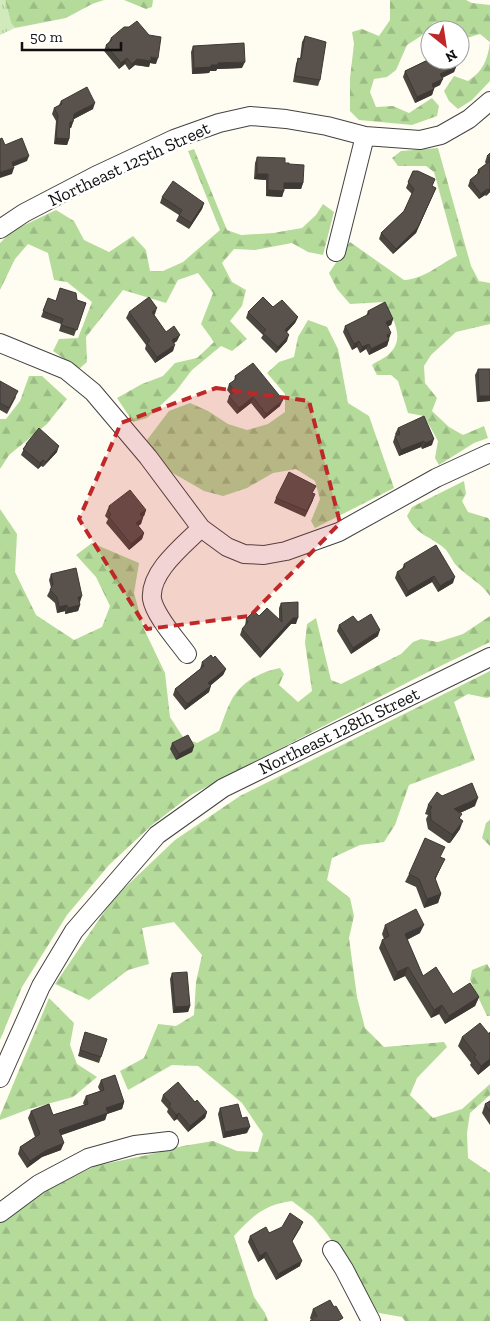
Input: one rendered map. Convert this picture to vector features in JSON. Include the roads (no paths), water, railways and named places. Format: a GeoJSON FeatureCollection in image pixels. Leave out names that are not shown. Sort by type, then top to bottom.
{"type":"FeatureCollection","features":[{"type":"Feature","properties":{"kind":"street","name":"Northeast 125th Street"},"geometry":{"type":"LineString","coordinates":[[0,229],[24,213],[104,172],[174,139],[219,123],[250,116],[286,119],[326,126],[365,136],[420,140],[441,135],[469,119],[490,101]]}},
{"type":"Feature","properties":{"kind":"street"},"geometry":{"type":"LineString","coordinates":[[336,252],[365,136]]}},
{"type":"Feature","properties":{"kind":"street"},"geometry":{"type":"LineString","coordinates":[[0,343],[66,370],[94,392],[148,457],[201,528],[227,547],[244,554],[286,551],[339,532],[436,478],[490,453]]}},
{"type":"Feature","properties":{"kind":"street"},"geometry":{"type":"LineString","coordinates":[[187,654],[159,615],[152,599],[154,583],[165,564],[201,528]]}},
{"type":"Feature","properties":{"kind":"street","name":"Northeast 128th Street"},"geometry":{"type":"LineString","coordinates":[[0,1078],[41,986],[74,931],[156,835],[223,788],[490,657]]}},
{"type":"Feature","properties":{"kind":"street"},"geometry":{"type":"LineString","coordinates":[[0,1213],[40,1184],[88,1158],[135,1145],[169,1140]]}},
{"type":"Feature","properties":{"kind":"street"},"geometry":{"type":"LineString","coordinates":[[332,1250],[371,1321]]}}]}
